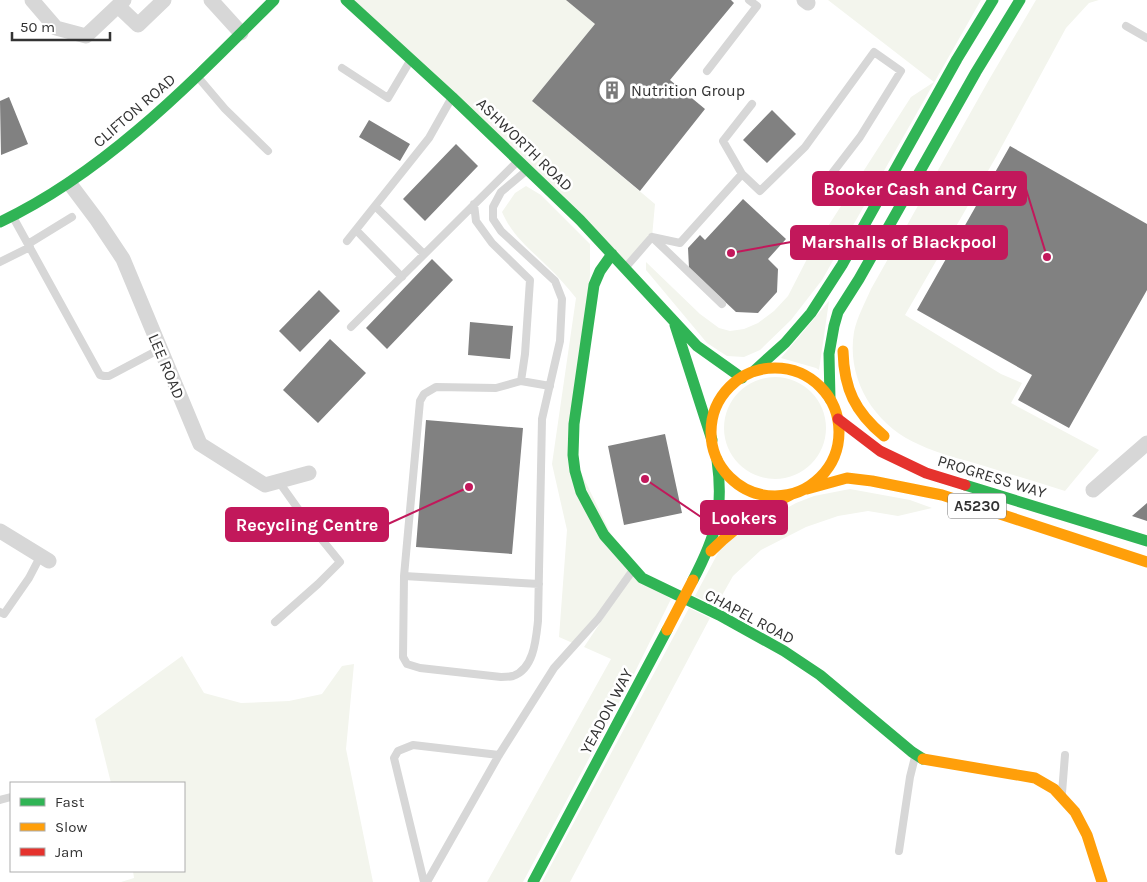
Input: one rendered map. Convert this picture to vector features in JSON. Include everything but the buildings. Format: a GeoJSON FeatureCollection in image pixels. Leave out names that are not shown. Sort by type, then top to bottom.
{"type":"FeatureCollection","features":[{"type":"Feature","properties":{"kind":"street"},"geometry":{"type":"LineString","coordinates":[[32,0],[56,28],[86,36],[121,3],[138,26],[164,0]]}},
{"type":"Feature","properties":{"kind":"street"},"geometry":{"type":"LineString","coordinates":[[212,0],[241,33]]}},
{"type":"Feature","properties":{"kind":"street","name":"CLIFTON ROAD"},"geometry":{"type":"LineString","coordinates":[[0,222],[14,217],[70,184],[105,158],[197,76],[274,0]]}},
{"type":"Feature","properties":{"kind":"street","name":"ASHWORTH ROAD"},"geometry":{"type":"LineString","coordinates":[[346,0],[452,97],[580,220],[698,346],[742,378]]}},
{"type":"Feature","properties":{"kind":"street","name":"A5230"},"geometry":{"type":"LineString","coordinates":[[993,0],[957,59],[836,273],[810,313],[786,343],[754,371],[726,391],[717,406],[712,422],[712,440],[717,460],[730,478],[748,490],[770,496],[792,494],[803,490],[821,477],[833,460],[838,450],[839,440],[838,419],[830,398],[829,354],[838,312],[859,279],[976,72],[1020,0]]}},
{"type":"Feature","properties":{"kind":"street","name":"LEE ROAD"},"geometry":{"type":"LineString","coordinates":[[70,184],[123,259],[200,444],[265,486],[309,473]]}},
{"type":"Feature","properties":{"kind":"street","name":"CHAPEL ROAD"},"geometry":{"type":"LineString","coordinates":[[612,254],[600,271],[594,285],[574,424],[575,471],[581,492],[604,535],[642,578],[651,584],[719,615],[820,675],[922,759],[936,763],[1035,778],[1054,789],[1075,812],[1087,835],[1102,882]]}},
{"type":"Feature","properties":{"kind":"street","name":"A5230"},"geometry":{"type":"LineString","coordinates":[[849,314],[859,279]]}},
{"type":"Feature","properties":{"kind":"street","name":"ASHWORTH ROAD"},"geometry":{"type":"LineString","coordinates":[[674,320],[712,440]]}},
{"type":"Feature","properties":{"kind":"street","name":"A5230"},"geometry":{"type":"LineString","coordinates":[[844,338],[844,372],[851,398],[858,412],[875,430],[895,445],[949,480]]}},
{"type":"Feature","properties":{"kind":"street","name":"A5230"},"geometry":{"type":"LineString","coordinates":[[754,371],[776,368],[797,372],[816,382],[830,398]]}},
{"type":"Feature","properties":{"kind":"street","name":"PROGRESS WAY"},"geometry":{"type":"LineString","coordinates":[[838,419],[880,451],[926,474],[1147,540]]}},
{"type":"Feature","properties":{"kind":"street"},"geometry":{"type":"LineString","coordinates":[[1093,490],[1147,443]]}},
{"type":"Feature","properties":{"kind":"street","name":"YEADON WAY"},"geometry":{"type":"LineString","coordinates":[[534,882],[707,555],[717,528],[722,500],[722,484],[717,460]]}},
{"type":"Feature","properties":{"kind":"street","name":"PROGRESS WAY"},"geometry":{"type":"LineString","coordinates":[[803,490],[847,478],[942,495],[1147,562]]}},
{"type":"Feature","properties":{"kind":"street","name":"YEADON WAY"},"geometry":{"type":"LineString","coordinates":[[707,555],[739,525],[765,508],[792,494]]}},
{"type":"Feature","properties":{"kind":"street"},"geometry":{"type":"LineString","coordinates":[[0,531],[45,558]]}},
{"type":"Feature","properties":{"kind":"lane"},"geometry":{"type":"LineString","coordinates":[[707,71],[757,6],[749,0]]}},
{"type":"Feature","properties":{"kind":"lane"},"geometry":{"type":"LineString","coordinates":[[1126,26],[1147,38]]}},
{"type":"Feature","properties":{"kind":"lane"},"geometry":{"type":"LineString","coordinates":[[752,104],[722,140],[742,174],[760,191],[805,147],[874,52],[901,71],[860,137],[816,193]]}},
{"type":"Feature","properties":{"kind":"lane"},"geometry":{"type":"LineString","coordinates":[[342,68],[388,98],[410,60]]}},
{"type":"Feature","properties":{"kind":"lane"},"geometry":{"type":"LineString","coordinates":[[197,76],[225,108],[268,151]]}},
{"type":"Feature","properties":{"kind":"lane"},"geometry":{"type":"LineString","coordinates":[[347,240],[429,138],[452,97]]}},
{"type":"Feature","properties":{"kind":"lane"},"geometry":{"type":"LineString","coordinates":[[351,326],[519,161]]}},
{"type":"Feature","properties":{"kind":"lane"},"geometry":{"type":"LineString","coordinates":[[528,169],[501,192],[493,206],[493,219],[502,231],[555,281],[562,299],[560,341],[550,386],[542,419],[538,620],[535,645],[527,665],[514,676],[500,677],[420,668],[407,664],[403,657],[404,576],[420,401],[424,394],[436,387],[496,388],[521,382],[550,386]]}},
{"type":"Feature","properties":{"kind":"lane"},"geometry":{"type":"LineString","coordinates":[[652,237],[680,243],[742,174]]}},
{"type":"Feature","properties":{"kind":"lane"},"geometry":{"type":"LineString","coordinates":[[474,204],[476,221],[486,236],[530,280],[525,354],[521,382]]}},
{"type":"Feature","properties":{"kind":"lane"},"geometry":{"type":"LineString","coordinates":[[375,206],[424,254]]}},
{"type":"Feature","properties":{"kind":"lane"},"geometry":{"type":"LineString","coordinates":[[14,217],[100,374],[109,376],[160,349]]}},
{"type":"Feature","properties":{"kind":"lane"},"geometry":{"type":"LineString","coordinates":[[0,262],[72,217]]}},
{"type":"Feature","properties":{"kind":"lane"},"geometry":{"type":"LineString","coordinates":[[356,230],[402,276]]}},
{"type":"Feature","properties":{"kind":"lane"},"geometry":{"type":"LineString","coordinates":[[625,268],[652,237]]}},
{"type":"Feature","properties":{"kind":"lane"},"geometry":{"type":"LineString","coordinates":[[652,237],[722,304]]}},
{"type":"Feature","properties":{"kind":"lane"},"geometry":{"type":"LineString","coordinates":[[275,622],[340,562],[306,520],[279,482]]}},
{"type":"Feature","properties":{"kind":"lane"},"geometry":{"type":"LineString","coordinates":[[0,612],[4,614],[45,558]]}},
{"type":"Feature","properties":{"kind":"lane"},"geometry":{"type":"LineString","coordinates":[[425,882],[499,755],[554,668],[598,619],[633,570]]}},
{"type":"Feature","properties":{"kind":"lane"},"geometry":{"type":"LineString","coordinates":[[404,576],[539,584]]}},
{"type":"Feature","properties":{"kind":"lane"},"geometry":{"type":"LineString","coordinates":[[425,882],[394,758],[398,751],[413,745],[499,755]]}},
{"type":"Feature","properties":{"kind":"lane"},"geometry":{"type":"LineString","coordinates":[[899,851],[910,777],[916,755]]}},
{"type":"Feature","properties":{"kind":"lane"},"geometry":{"type":"LineString","coordinates":[[1062,797],[1065,755]]}},
{"type":"Feature","properties":{"kind":"shaded area"},"geometry":{"type":"Polygon","coordinates":[[[346,0],[567,0],[595,24],[532,101],[655,204],[652,237],[625,268],[346,0]]]}},
{"type":"Feature","properties":{"kind":"shaded area"},"geometry":{"type":"Polygon","coordinates":[[[828,0],[981,0],[822,280],[791,320],[760,350],[744,357],[727,356],[707,343],[646,270],[646,262],[700,314],[719,328],[730,331],[744,329],[758,323],[774,311],[788,296],[807,259],[911,97],[934,82],[828,0]]]}},
{"type":"Feature","properties":{"kind":"shaded area"},"geometry":{"type":"Polygon","coordinates":[[[1036,0],[1099,0],[1089,3],[1066,28],[996,157],[905,315],[1001,374],[1022,383],[1011,403],[1099,450],[1065,491],[942,454],[904,437],[877,414],[867,399],[855,367],[853,350],[855,326],[871,289],[1036,0]]]}},
{"type":"Feature","properties":{"kind":"shaded area"},"geometry":{"type":"Polygon","coordinates":[[[526,186],[541,195],[590,244],[590,275],[569,448],[630,573],[575,644],[559,637],[567,530],[552,464],[576,298],[516,235],[506,221],[502,212],[515,193],[526,186]]]}},
{"type":"Feature","properties":{"kind":"shaded area"},"geometry":{"type":"Polygon","coordinates":[[[829,301],[819,370],[781,358],[829,301]]]}},
{"type":"Feature","properties":{"kind":"shaded area"},"geometry":{"type":"Polygon","coordinates":[[[775,377],[794,381],[811,392],[822,409],[826,428],[822,447],[811,464],[794,475],[775,479],[756,475],[739,464],[728,447],[724,428],[728,409],[739,392],[756,381],[775,377]]]}},
{"type":"Feature","properties":{"kind":"shaded area"},"geometry":{"type":"Polygon","coordinates":[[[850,489],[910,500],[932,508],[898,516],[868,511],[838,516],[806,527],[761,550],[733,576],[716,606],[695,596],[719,551],[733,538],[796,503],[814,496],[850,489]]]}},
{"type":"Feature","properties":{"kind":"shaded area"},"geometry":{"type":"Polygon","coordinates":[[[632,575],[671,599],[633,676],[523,882],[487,882],[611,659],[584,647],[632,575]]]}},
{"type":"Feature","properties":{"kind":"shaded area"},"geometry":{"type":"Polygon","coordinates":[[[689,608],[710,618],[570,882],[542,882],[689,608]]]}},
{"type":"Feature","properties":{"kind":"shaded area"},"geometry":{"type":"Polygon","coordinates":[[[182,656],[204,693],[241,703],[289,701],[322,694],[342,666],[354,664],[346,749],[373,882],[121,882],[134,878],[133,872],[185,872],[185,782],[111,782],[95,719],[182,656]]]}},
{"type":"Feature","properties":{"kind":"traffic: fast"},"geometry":{"type":"LineString","coordinates":[[0,222],[76,178],[112,151],[179,93],[274,0]]}},
{"type":"Feature","properties":{"kind":"traffic: fast"},"geometry":{"type":"LineString","coordinates":[[346,0],[452,97],[580,220],[697,346],[742,378]]}},
{"type":"Feature","properties":{"kind":"traffic: fast"},"geometry":{"type":"LineString","coordinates":[[754,371],[785,343],[811,313],[842,265],[957,59],[993,0]]}},
{"type":"Feature","properties":{"kind":"traffic: fast"},"geometry":{"type":"LineString","coordinates":[[830,399],[829,354],[838,312],[859,279],[976,72],[1020,0]]}},
{"type":"Feature","properties":{"kind":"traffic: fast"},"geometry":{"type":"LineString","coordinates":[[612,254],[600,271],[594,285],[574,424],[573,455],[581,492],[604,535],[642,578],[719,615],[784,651],[820,675],[912,752],[923,759]]}},
{"type":"Feature","properties":{"kind":"traffic: fast"},"geometry":{"type":"LineString","coordinates":[[675,325],[712,440]]}},
{"type":"Feature","properties":{"kind":"traffic: fast"},"geometry":{"type":"LineString","coordinates":[[693,580],[713,536],[719,508],[717,460]]}},
{"type":"Feature","properties":{"kind":"traffic: fast"},"geometry":{"type":"LineString","coordinates":[[965,485],[1147,541]]}},
{"type":"Feature","properties":{"kind":"traffic: fast"},"geometry":{"type":"LineString","coordinates":[[533,882],[667,630]]}},
{"type":"Feature","properties":{"kind":"traffic: slow"},"geometry":{"type":"LineString","coordinates":[[843,351],[846,377],[853,399],[866,418],[884,436]]}},
{"type":"Feature","properties":{"kind":"traffic: slow"},"geometry":{"type":"LineString","coordinates":[[775,368],[799,373],[820,387],[834,408],[839,432],[834,456],[820,477],[799,491],[775,496],[751,491],[730,477],[716,456],[711,432],[716,408],[730,387],[751,373],[775,368]]}},
{"type":"Feature","properties":{"kind":"traffic: slow"},"geometry":{"type":"LineString","coordinates":[[807,489],[847,478],[942,495],[1147,562]]}},
{"type":"Feature","properties":{"kind":"traffic: slow"},"geometry":{"type":"LineString","coordinates":[[711,551],[749,519],[792,494]]}},
{"type":"Feature","properties":{"kind":"traffic: slow"},"geometry":{"type":"LineString","coordinates":[[667,630],[693,580]]}},
{"type":"Feature","properties":{"kind":"traffic: slow"},"geometry":{"type":"LineString","coordinates":[[923,759],[1035,778],[1054,789],[1075,812],[1087,835],[1102,882]]}},
{"type":"Feature","properties":{"kind":"traffic: jam"},"geometry":{"type":"LineString","coordinates":[[838,419],[880,451],[926,473],[965,485]]}},
{"type":"Feature","properties":{"kind":"place","name":"Nutrition Group"},"geometry":{"type":"Point","coordinates":[612,90]}},
{"type":"Feature","properties":{"kind":"place","name":"Marshalls of Blackpool"},"geometry":{"type":"Point","coordinates":[731,253]}},
{"type":"Feature","properties":{"kind":"place","name":"Booker Cash and Carry"},"geometry":{"type":"Point","coordinates":[1047,257]}},
{"type":"Feature","properties":{"kind":"place","name":"Lookers"},"geometry":{"type":"Point","coordinates":[645,479]}},
{"type":"Feature","properties":{"kind":"place","name":"Recycling Centre"},"geometry":{"type":"Point","coordinates":[469,487]}}]}
